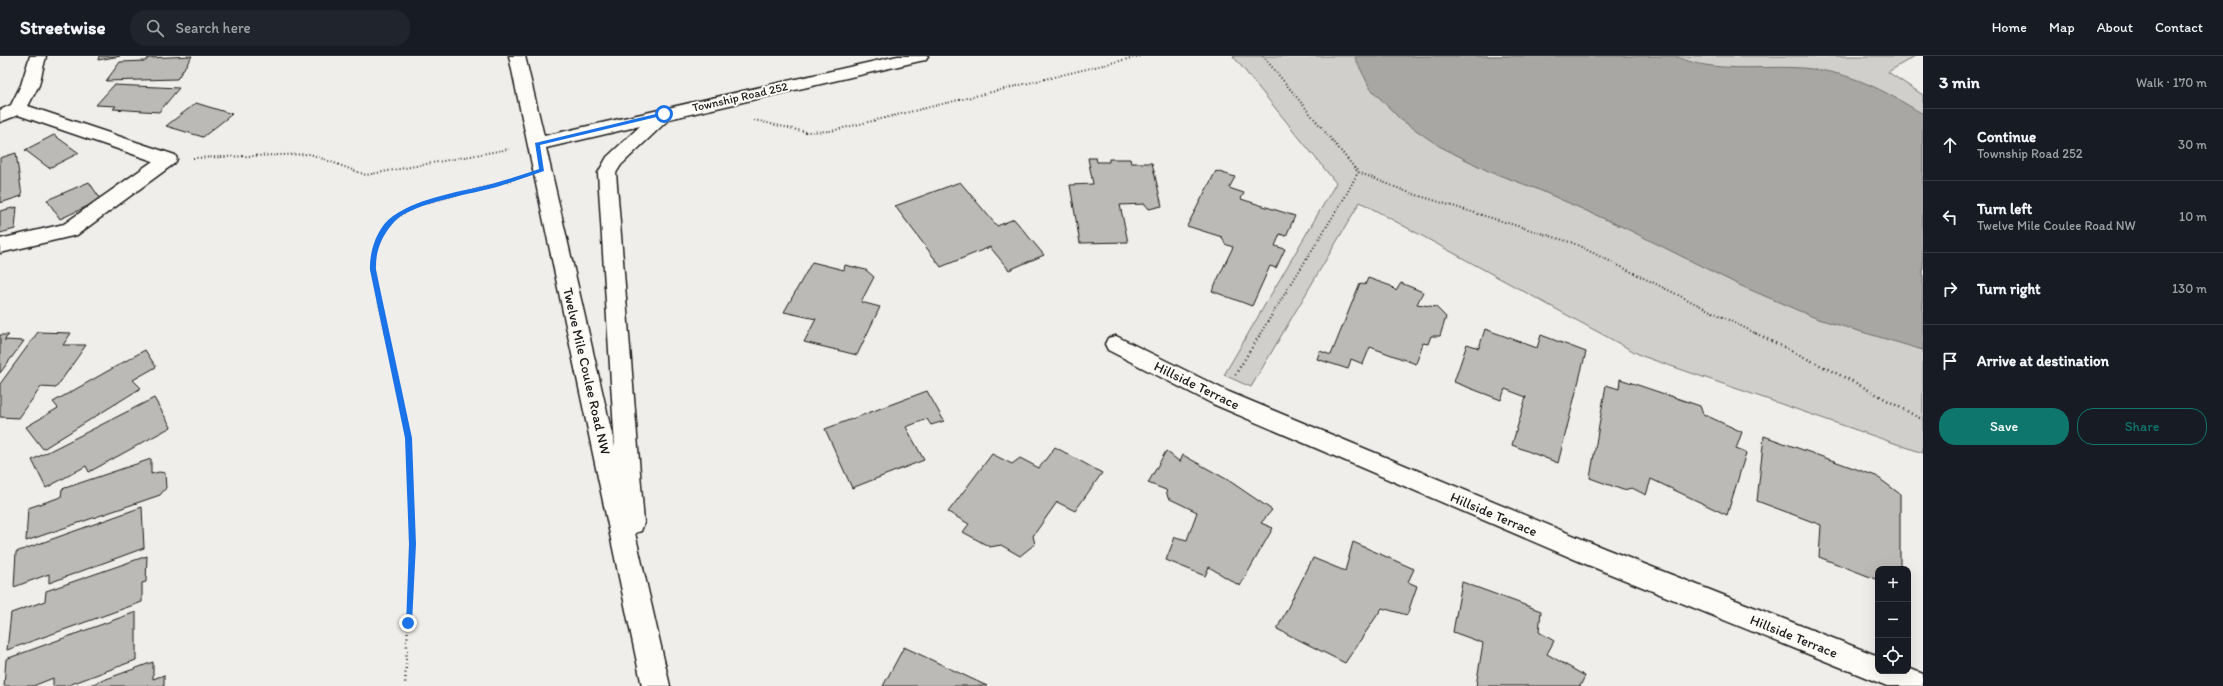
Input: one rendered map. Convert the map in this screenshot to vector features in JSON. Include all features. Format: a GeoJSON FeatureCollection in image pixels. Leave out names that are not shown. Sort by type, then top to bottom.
{"type":"FeatureCollection","features":[{"type":"Feature","properties":{"kind":"street"},"geometry":{"type":"LineString","coordinates":[[18,109],[30,85],[38,56]]}},
{"type":"Feature","properties":{"kind":"street","name":"Twelve Mile Coulee Road NW"},"geometry":{"type":"LineString","coordinates":[[517,56],[638,598],[656,686]]}},
{"type":"Feature","properties":{"kind":"street","name":"Township Road 252"},"geometry":{"type":"LineString","coordinates":[[537,144],[920,56]]}},
{"type":"Feature","properties":{"kind":"street"},"geometry":{"type":"LineString","coordinates":[[0,116],[18,109],[168,159]]}},
{"type":"Feature","properties":{"kind":"street"},"geometry":{"type":"LineString","coordinates":[[638,598],[607,173],[614,161],[664,114]]}},
{"type":"Feature","properties":{"kind":"street"},"geometry":{"type":"LineString","coordinates":[[0,246],[70,230],[168,159]]}},
{"type":"Feature","properties":{"kind":"street","name":"Hillside Terrace"},"geometry":{"type":"LineString","coordinates":[[1116,344],[1221,398],[1596,558],[1875,669]]}},
{"type":"Feature","properties":{"kind":"street"},"geometry":{"type":"LineString","coordinates":[[1889,674],[1919,686]]}},
{"type":"Feature","properties":{"kind":"path"},"geometry":{"type":"LineString","coordinates":[[747,120],[754,120],[806,132],[831,131],[1140,56]]}},
{"type":"Feature","properties":{"kind":"path"},"geometry":{"type":"LineString","coordinates":[[1263,56],[1358,172],[1410,193],[1573,243],[1849,380],[1923,420]]}},
{"type":"Feature","properties":{"kind":"path"},"geometry":{"type":"LineString","coordinates":[[168,159],[310,154],[366,175],[537,144]]}},
{"type":"Feature","properties":{"kind":"path"},"geometry":{"type":"LineString","coordinates":[[405,686],[412,544],[408,438],[373,270],[373,257],[384,229],[394,218],[411,209],[431,201],[498,184],[542,170]]}},
{"type":"Feature","properties":{"kind":"path"},"geometry":{"type":"LineString","coordinates":[[1221,398],[1345,197],[1358,172]]}},
{"type":"Feature","properties":{"kind":"shaded area"},"geometry":{"type":"Polygon","coordinates":[[[1233,56],[1915,56],[1888,72],[1923,95],[1923,453],[1642,356],[1360,202],[1251,387],[1224,375],[1336,183],[1233,56]]]}},
{"type":"Feature","properties":{"kind":"shaded area"},"geometry":{"type":"Polygon","coordinates":[[[1357,56],[1675,56],[1690,62],[1721,67],[1786,67],[1836,73],[1866,83],[1893,97],[1923,114],[1923,350],[1818,319],[1739,285],[1625,228],[1537,189],[1488,171],[1439,146],[1400,119],[1370,88],[1355,58],[1357,56]]]}},
{"type":"Feature","properties":{"kind":"building"},"geometry":{"type":"Polygon","coordinates":[[[99,56],[120,56],[98,60],[99,56]]]}},
{"type":"Feature","properties":{"kind":"building"},"geometry":{"type":"Polygon","coordinates":[[[192,56],[177,79],[106,81],[120,62],[146,61],[148,58],[192,56]]]}},
{"type":"Feature","properties":{"kind":"building"},"geometry":{"type":"Polygon","coordinates":[[[114,85],[179,88],[159,112],[113,109],[116,106],[96,105],[114,85]]]}},
{"type":"Feature","properties":{"kind":"building"},"geometry":{"type":"Polygon","coordinates":[[[196,103],[232,114],[203,137],[166,126],[196,103]]]}},
{"type":"Feature","properties":{"kind":"building"},"geometry":{"type":"Polygon","coordinates":[[[54,135],[79,153],[49,168],[25,150],[54,135]]]}},
{"type":"Feature","properties":{"kind":"building"},"geometry":{"type":"Polygon","coordinates":[[[16,153],[22,196],[0,203],[0,158],[16,153]]]}},
{"type":"Feature","properties":{"kind":"building"},"geometry":{"type":"Polygon","coordinates":[[[1088,158],[1096,158],[1097,162],[1109,162],[1109,159],[1130,159],[1131,163],[1152,163],[1162,206],[1149,209],[1145,204],[1120,205],[1128,242],[1080,243],[1070,185],[1093,184],[1088,158]]]}},
{"type":"Feature","properties":{"kind":"building"},"geometry":{"type":"Polygon","coordinates":[[[1216,171],[1235,177],[1229,188],[1244,193],[1241,199],[1295,216],[1286,236],[1280,234],[1275,246],[1285,249],[1276,268],[1270,266],[1252,306],[1212,291],[1233,247],[1225,244],[1222,237],[1187,226],[1216,171]]]}},
{"type":"Feature","properties":{"kind":"building"},"geometry":{"type":"Polygon","coordinates":[[[89,182],[101,200],[60,219],[47,200],[89,182]]]}},
{"type":"Feature","properties":{"kind":"building"},"geometry":{"type":"Polygon","coordinates":[[[960,182],[997,226],[1014,219],[1044,255],[1009,270],[990,247],[941,267],[895,206],[960,182]]]}},
{"type":"Feature","properties":{"kind":"building"},"geometry":{"type":"Polygon","coordinates":[[[17,207],[15,229],[0,233],[0,211],[17,207]]]}},
{"type":"Feature","properties":{"kind":"building"},"geometry":{"type":"Polygon","coordinates":[[[812,262],[844,270],[845,265],[866,270],[874,277],[861,302],[880,307],[857,355],[804,342],[816,319],[784,312],[812,262]]]}},
{"type":"Feature","properties":{"kind":"building"},"geometry":{"type":"Polygon","coordinates":[[[1368,278],[1391,286],[1396,291],[1401,283],[1423,292],[1417,304],[1436,307],[1446,317],[1440,336],[1431,336],[1428,344],[1423,343],[1416,364],[1370,347],[1363,364],[1351,359],[1348,369],[1317,359],[1320,351],[1331,355],[1360,283],[1365,285],[1368,278]]]}},
{"type":"Feature","properties":{"kind":"building"},"geometry":{"type":"Polygon","coordinates":[[[1485,329],[1537,348],[1541,335],[1586,352],[1558,463],[1512,445],[1526,397],[1505,389],[1501,400],[1454,382],[1467,344],[1479,348],[1485,329]]]}},
{"type":"Feature","properties":{"kind":"building"},"geometry":{"type":"Polygon","coordinates":[[[38,332],[71,333],[63,345],[86,345],[56,388],[41,387],[19,418],[0,417],[0,384],[38,332]]]}},
{"type":"Feature","properties":{"kind":"building"},"geometry":{"type":"Polygon","coordinates":[[[0,335],[9,335],[4,340],[24,341],[0,373],[0,335]]]}},
{"type":"Feature","properties":{"kind":"building"},"geometry":{"type":"Polygon","coordinates":[[[145,350],[156,367],[133,380],[141,388],[43,449],[26,427],[58,408],[53,402],[145,350]]]}},
{"type":"Feature","properties":{"kind":"building"},"geometry":{"type":"Polygon","coordinates":[[[1620,379],[1700,406],[1703,414],[1742,432],[1736,449],[1746,453],[1727,515],[1651,479],[1646,495],[1632,488],[1623,490],[1590,478],[1606,385],[1619,389],[1620,379]]]}},
{"type":"Feature","properties":{"kind":"building"},"geometry":{"type":"Polygon","coordinates":[[[927,391],[944,421],[931,425],[927,419],[906,427],[924,460],[852,488],[825,429],[927,391]]]}},
{"type":"Feature","properties":{"kind":"building"},"geometry":{"type":"Polygon","coordinates":[[[154,398],[171,427],[89,472],[86,466],[46,488],[32,460],[154,398]]]}},
{"type":"Feature","properties":{"kind":"building"},"geometry":{"type":"Polygon","coordinates":[[[1764,436],[1876,476],[1900,494],[1900,566],[1875,566],[1875,579],[1819,557],[1821,525],[1757,501],[1764,436]]]}},
{"type":"Feature","properties":{"kind":"building"},"geometry":{"type":"Polygon","coordinates":[[[1055,447],[1102,473],[1075,511],[1057,502],[1033,536],[1035,544],[1020,556],[1001,545],[990,547],[963,532],[969,524],[948,512],[992,454],[1012,464],[1020,458],[1039,468],[1055,447]]]}},
{"type":"Feature","properties":{"kind":"building"},"geometry":{"type":"Polygon","coordinates":[[[1166,451],[1180,462],[1183,455],[1228,480],[1272,510],[1261,523],[1273,528],[1240,586],[1209,567],[1205,576],[1166,560],[1175,537],[1187,540],[1197,512],[1168,498],[1166,490],[1148,483],[1166,451]]]}},
{"type":"Feature","properties":{"kind":"building"},"geometry":{"type":"Polygon","coordinates":[[[151,459],[151,474],[159,472],[165,473],[166,488],[160,495],[26,541],[28,508],[61,497],[62,489],[151,459]]]}},
{"type":"Feature","properties":{"kind":"building"},"geometry":{"type":"Polygon","coordinates":[[[142,507],[144,548],[49,583],[49,574],[14,587],[16,552],[142,507]]]}},
{"type":"Feature","properties":{"kind":"building"},"geometry":{"type":"Polygon","coordinates":[[[1353,542],[1414,569],[1408,582],[1417,586],[1407,615],[1382,608],[1345,663],[1277,629],[1313,558],[1345,571],[1353,542]]]}},
{"type":"Feature","properties":{"kind":"building"},"geometry":{"type":"Polygon","coordinates":[[[147,556],[146,582],[142,583],[142,602],[7,650],[11,613],[45,601],[46,591],[147,556]]]}},
{"type":"Feature","properties":{"kind":"building"},"geometry":{"type":"Polygon","coordinates":[[[1462,582],[1541,611],[1539,632],[1554,641],[1547,654],[1585,676],[1580,686],[1476,686],[1483,643],[1453,632],[1462,582]]]}},
{"type":"Feature","properties":{"kind":"building"},"geometry":{"type":"Polygon","coordinates":[[[136,612],[136,660],[66,686],[53,686],[53,678],[33,686],[4,686],[6,659],[136,612]]]}},
{"type":"Feature","properties":{"kind":"building"},"geometry":{"type":"Polygon","coordinates":[[[904,647],[987,686],[883,686],[904,647]]]}},
{"type":"Feature","properties":{"kind":"building"},"geometry":{"type":"Polygon","coordinates":[[[153,662],[153,679],[164,675],[164,686],[87,686],[153,662]]]}},
{"type":"Feature","properties":{"kind":"route"},"geometry":{"type":"LineString","coordinates":[[408,623],[412,544],[408,438],[373,270],[373,257],[384,229],[394,218],[431,201],[498,184],[542,170],[537,144],[568,138],[664,114]]}}]}
